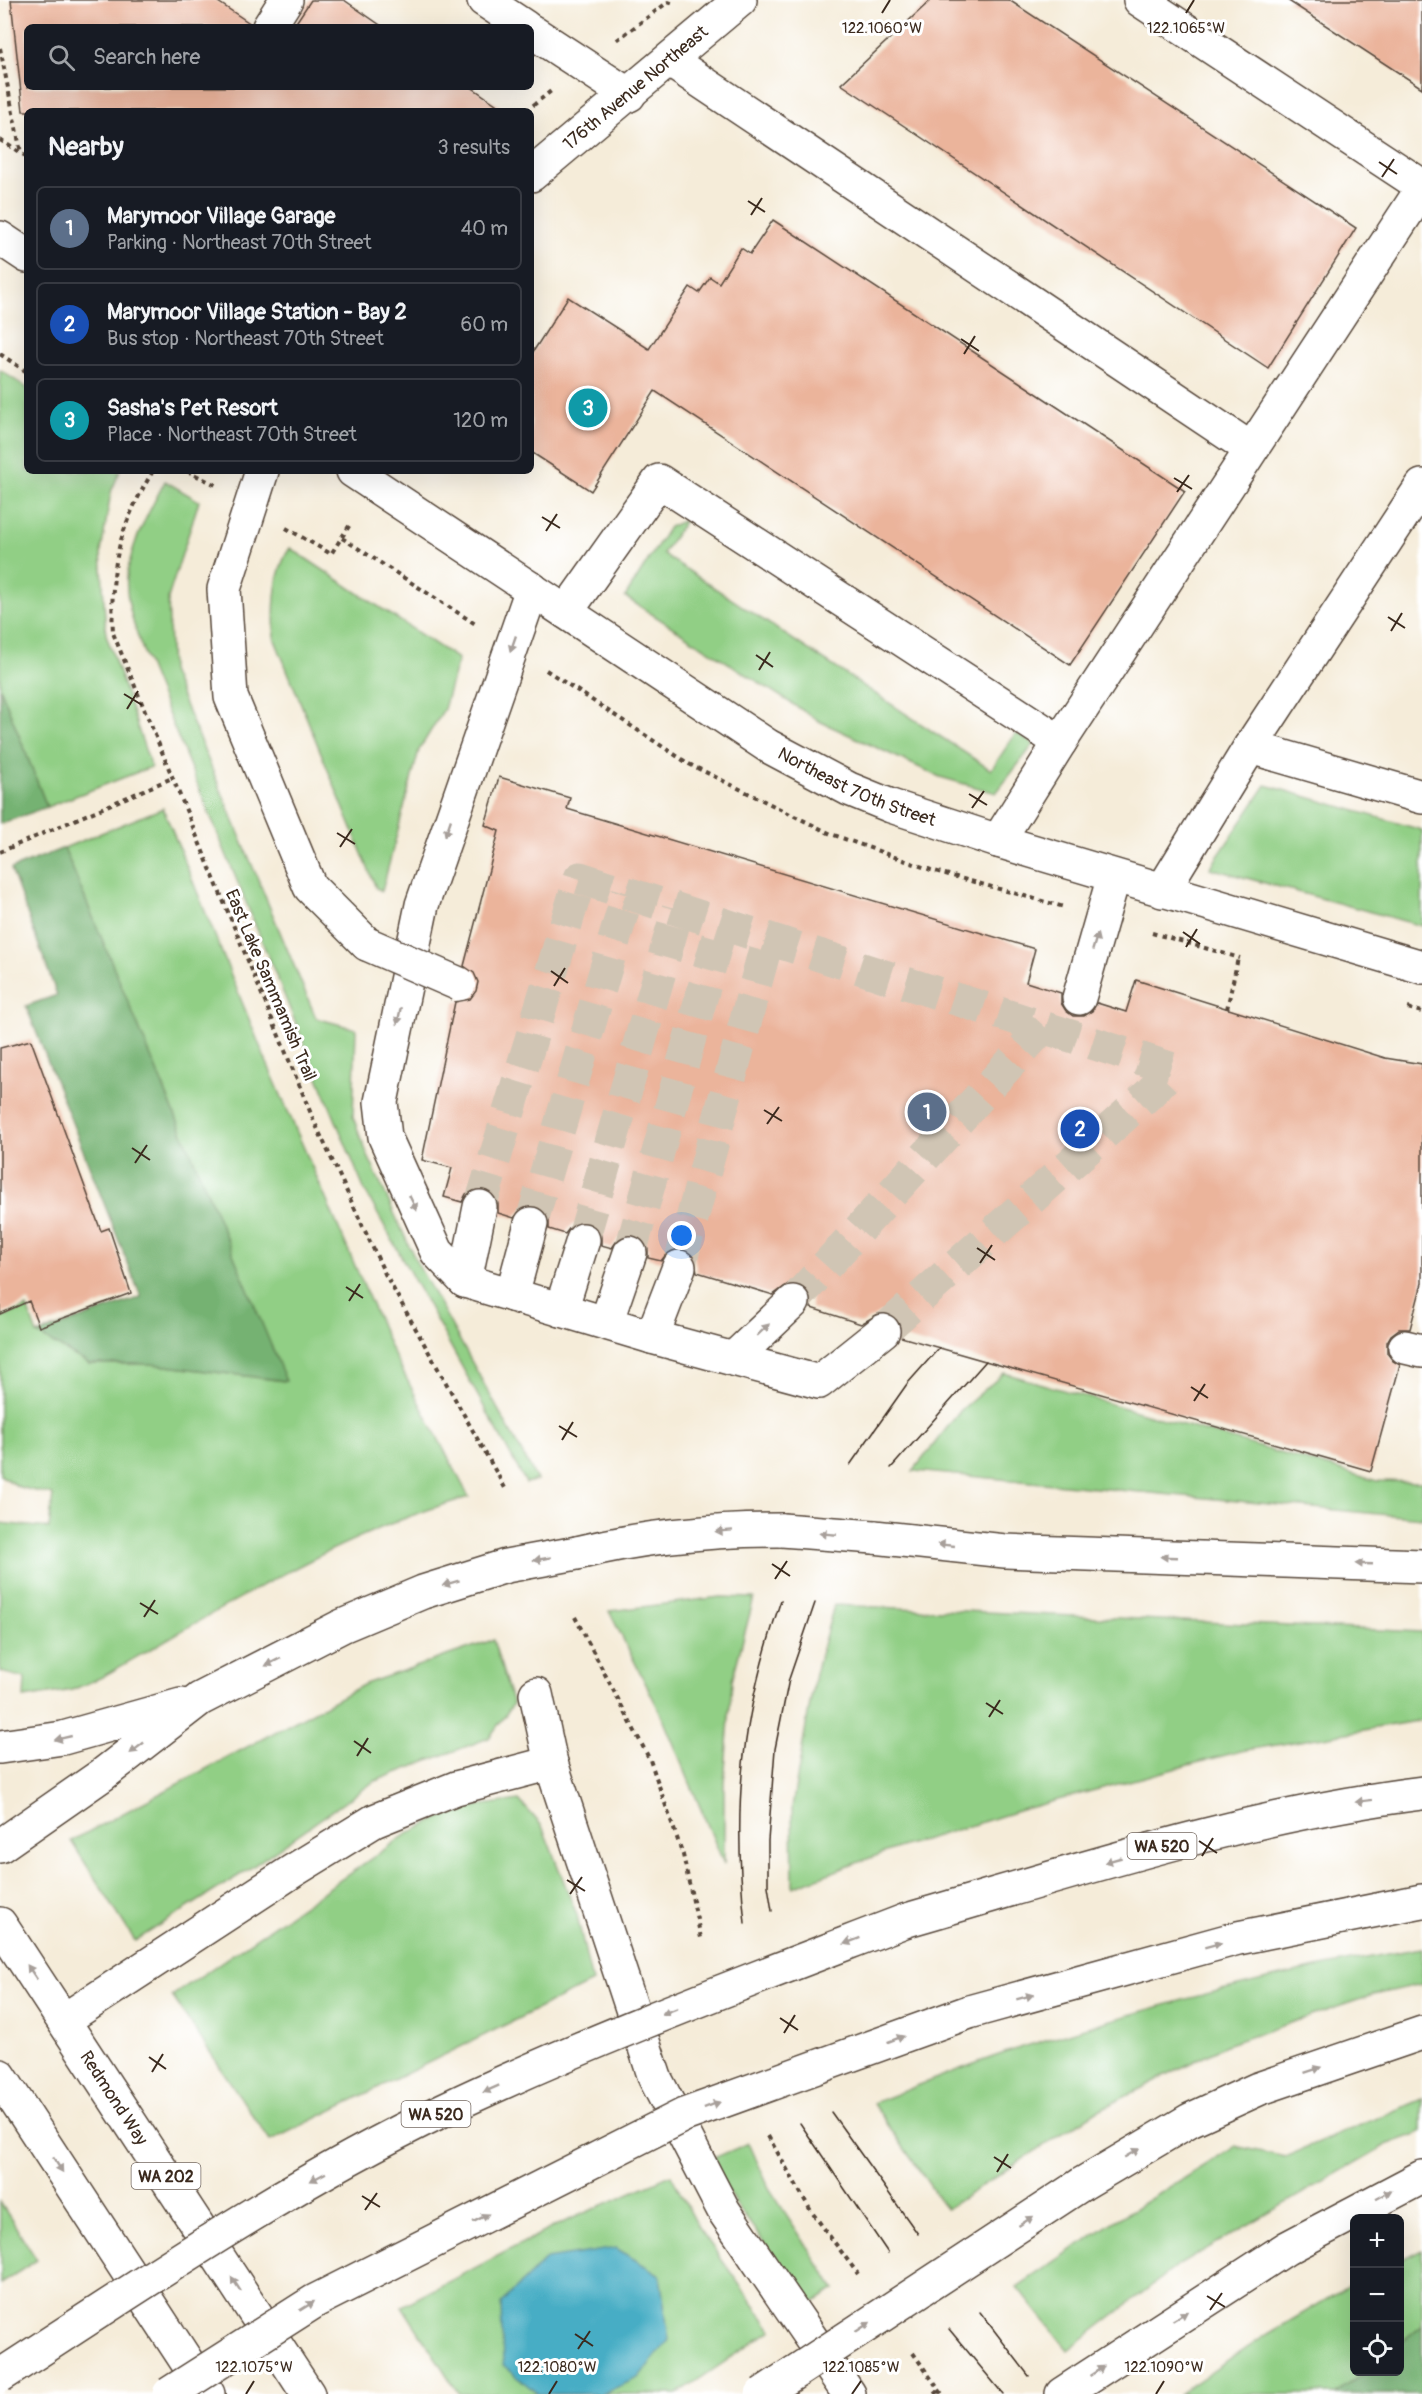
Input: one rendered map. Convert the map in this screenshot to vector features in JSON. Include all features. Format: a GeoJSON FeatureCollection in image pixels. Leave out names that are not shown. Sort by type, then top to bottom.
{"type":"FeatureCollection","features":[{"type":"Feature","properties":{"kind":"main road"},"geometry":{"type":"LineString","coordinates":[[271,24],[286,0]]}},
{"type":"Feature","properties":{"kind":"main road"},"geometry":{"type":"LineString","coordinates":[[484,0],[520,24]]}},
{"type":"Feature","properties":{"kind":"main road","name":"176th Avenue Northeast"},"geometry":{"type":"LineString","coordinates":[[534,173],[740,0]]}},
{"type":"Feature","properties":{"kind":"main road"},"geometry":{"type":"LineString","coordinates":[[998,841],[1060,742],[1422,187],[1140,0]]}},
{"type":"Feature","properties":{"kind":"main road"},"geometry":{"type":"LineString","coordinates":[[534,33],[629,95]]}},
{"type":"Feature","properties":{"kind":"main road"},"geometry":{"type":"LineString","coordinates":[[669,60],[1251,450]]}},
{"type":"Feature","properties":{"kind":"main road"},"geometry":{"type":"LineString","coordinates":[[0,238],[24,254]]}},
{"type":"Feature","properties":{"kind":"main road"},"geometry":{"type":"LineString","coordinates":[[261,474],[224,589],[231,697],[310,887],[368,944],[459,984]]}},
{"type":"Feature","properties":{"kind":"main road","name":"Northeast 70th Street"},"geometry":{"type":"LineString","coordinates":[[358,474],[788,756],[849,789],[891,806],[998,841],[1422,967]]}},
{"type":"Feature","properties":{"kind":"main road"},"geometry":{"type":"LineString","coordinates":[[566,612],[659,481],[1060,742]]}},
{"type":"Feature","properties":{"kind":"main road"},"geometry":{"type":"LineString","coordinates":[[1162,891],[1250,747],[1422,486]]}},
{"type":"Feature","properties":{"kind":"main road"},"geometry":{"type":"LineString","coordinates":[[532,589],[422,905],[381,1102],[385,1137],[407,1191],[437,1252],[465,1281],[652,1337],[819,1382],[883,1331]]}},
{"type":"Feature","properties":{"kind":"main road"},"geometry":{"type":"LineString","coordinates":[[1250,747],[1422,797]]}},
{"type":"Feature","properties":{"kind":"main road"},"geometry":{"type":"LineString","coordinates":[[1079,998],[1114,876]]}},
{"type":"Feature","properties":{"kind":"main road"},"geometry":{"type":"LineString","coordinates":[[465,1281],[480,1207]]}},
{"type":"Feature","properties":{"kind":"main road"},"geometry":{"type":"LineString","coordinates":[[512,1295],[531,1224]]}},
{"type":"Feature","properties":{"kind":"main road"},"geometry":{"type":"LineString","coordinates":[[561,1310],[583,1240]]}},
{"type":"Feature","properties":{"kind":"main road"},"geometry":{"type":"LineString","coordinates":[[606,1323],[630,1253]]}},
{"type":"Feature","properties":{"kind":"main road"},"geometry":{"type":"LineString","coordinates":[[652,1337],[680,1267]]}},
{"type":"Feature","properties":{"kind":"main road"},"geometry":{"type":"LineString","coordinates":[[733,1359],[793,1302]]}},
{"type":"Feature","properties":{"kind":"main road"},"geometry":{"type":"LineString","coordinates":[[0,1845],[102,1775],[200,1699],[342,1626],[423,1592],[506,1566],[577,1553],[624,1541],[731,1530],[782,1530],[1005,1551],[1422,1566]]}},
{"type":"Feature","properties":{"kind":"main road"},"geometry":{"type":"LineString","coordinates":[[536,1694],[551,1763],[655,2078],[724,2211],[849,2394]]}},
{"type":"Feature","properties":{"kind":"main road"},"geometry":{"type":"LineString","coordinates":[[0,1748],[63,1738],[200,1699]]}},
{"type":"Feature","properties":{"kind":"main road"},"geometry":{"type":"LineString","coordinates":[[64,2020],[291,1872],[375,1821],[456,1788],[551,1763]]}},
{"type":"Feature","properties":{"kind":"main road","name":"WA 520"},"geometry":{"type":"LineString","coordinates":[[0,2376],[264,2206],[442,2110],[648,2020],[907,1920],[1190,1838],[1350,1802],[1422,1793]]}},
{"type":"Feature","properties":{"kind":"main road"},"geometry":{"type":"LineString","coordinates":[[169,2394],[315,2301],[684,2115],[969,2012],[1238,1938],[1422,1901]]}},
{"type":"Feature","properties":{"kind":"main road","name":"Redmond Way"},"geometry":{"type":"LineString","coordinates":[[0,1924],[308,2394]]}},
{"type":"Feature","properties":{"kind":"main road"},"geometry":{"type":"LineString","coordinates":[[762,2394],[1082,2184],[1190,2120],[1258,2090],[1422,2033]]}},
{"type":"Feature","properties":{"kind":"main road"},"geometry":{"type":"LineString","coordinates":[[0,2076],[208,2394]]}},
{"type":"Feature","properties":{"kind":"main road"},"geometry":{"type":"LineString","coordinates":[[1062,2394],[1287,2248],[1422,2177]]}},
{"type":"Feature","properties":{"kind":"path"},"geometry":{"type":"LineString","coordinates":[[0,48],[21,153]]}},
{"type":"Feature","properties":{"kind":"path"},"geometry":{"type":"LineString","coordinates":[[0,140],[24,155]]}},
{"type":"Feature","properties":{"kind":"path"},"geometry":{"type":"LineString","coordinates":[[0,354],[24,370]]}},
{"type":"Feature","properties":{"kind":"path","name":"East Lake Sammamish Trail"},"geometry":{"type":"LineString","coordinates":[[151,474],[135,502],[120,542],[111,587],[113,633],[314,1121],[380,1264],[505,1488]]}},
{"type":"Feature","properties":{"kind":"path"},"geometry":{"type":"LineString","coordinates":[[195,474],[205,478]]}},
{"type":"Feature","properties":{"kind":"path"},"geometry":{"type":"LineString","coordinates":[[297,534],[331,554],[351,523]]}},
{"type":"Feature","properties":{"kind":"path"},"geometry":{"type":"LineString","coordinates":[[342,538],[481,627]]}},
{"type":"Feature","properties":{"kind":"path"},"geometry":{"type":"LineString","coordinates":[[0,852],[172,778]]}},
{"type":"Feature","properties":{"kind":"path"},"geometry":{"type":"LineString","coordinates":[[1227,1009],[1238,958]]}},
{"type":"Feature","properties":{"kind":"path"},"geometry":{"type":"LineString","coordinates":[[575,1617],[650,1760],[683,1854],[701,1938]]}},
{"type":"Feature","properties":{"kind":"path"},"geometry":{"type":"LineString","coordinates":[[768,2136],[811,2211],[858,2274]]}},
{"type":"Feature","properties":{"kind":"path"},"geometry":{"type":"LineString","coordinates":[[913,2353],[941,2392],[934,2394]]}},
{"type":"Feature","properties":{"kind":"green space"},"geometry":{"type":"Polygon","coordinates":[[[0,370],[24,386],[24,474],[119,474],[111,492],[101,552],[106,634],[151,767],[47,807],[0,687],[0,370]]]}},
{"type":"Feature","properties":{"kind":"green space"},"geometry":{"type":"Polygon","coordinates":[[[165,481],[199,501],[168,598],[171,671],[316,1018],[356,1029],[353,1117],[368,1156],[417,1263],[537,1480],[526,1483],[364,1189],[151,672],[134,625],[128,600],[127,577],[137,539],[165,481]]]}},
{"type":"Feature","properties":{"kind":"green space"},"geometry":{"type":"Polygon","coordinates":[[[685,520],[663,554],[991,770],[1016,733],[1034,744],[996,793],[940,777],[819,721],[625,597],[669,527],[685,520]]]}},
{"type":"Feature","properties":{"kind":"green space"},"geometry":{"type":"Polygon","coordinates":[[[290,548],[458,659],[444,709],[419,750],[382,891],[376,888],[275,640],[275,592],[280,568],[290,548]]]}},
{"type":"Feature","properties":{"kind":"green space"},"geometry":{"type":"Polygon","coordinates":[[[0,687],[47,807],[0,824],[0,687]]]}},
{"type":"Feature","properties":{"kind":"green space"},"geometry":{"type":"Polygon","coordinates":[[[1266,785],[1422,830],[1422,926],[1210,868],[1266,785]]]}},
{"type":"Feature","properties":{"kind":"green space"},"geometry":{"type":"Polygon","coordinates":[[[163,808],[264,1056],[392,1351],[469,1497],[373,1531],[326,1553],[235,1600],[102,1677],[72,1690],[24,1698],[25,1678],[0,1672],[0,1523],[49,1528],[53,1495],[19,1487],[0,1475],[0,1313],[2,1317],[27,1307],[37,1334],[89,1364],[151,1364],[285,1381],[64,848],[163,808]]]}},
{"type":"Feature","properties":{"kind":"green space"},"geometry":{"type":"Polygon","coordinates":[[[64,848],[286,1381],[151,1364],[89,1364],[37,1334],[141,1297],[26,1006],[57,995],[11,869],[64,848]]]}},
{"type":"Feature","properties":{"kind":"green space"},"geometry":{"type":"Polygon","coordinates":[[[1004,1373],[1377,1481],[1422,1482],[1422,1518],[913,1471],[961,1410],[1004,1373]]]}},
{"type":"Feature","properties":{"kind":"green space"},"geometry":{"type":"Polygon","coordinates":[[[720,1597],[754,1598],[732,1681],[724,1783],[724,1864],[661,1714],[609,1611],[720,1597]]]}},
{"type":"Feature","properties":{"kind":"green space"},"geometry":{"type":"Polygon","coordinates":[[[834,1605],[1422,1632],[1422,1720],[1241,1751],[1028,1808],[894,1849],[793,1887],[792,1807],[815,1674],[834,1605]]]}},
{"type":"Feature","properties":{"kind":"green space"},"geometry":{"type":"Polygon","coordinates":[[[493,1640],[513,1704],[489,1738],[375,1781],[243,1873],[135,1941],[71,1841],[365,1684],[493,1640]]]}},
{"type":"Feature","properties":{"kind":"green space"},"geometry":{"type":"Polygon","coordinates":[[[519,1800],[542,1826],[577,1915],[592,1982],[270,2141],[172,1996],[407,1834],[461,1808],[519,1800]]]}},
{"type":"Feature","properties":{"kind":"green space"},"geometry":{"type":"Polygon","coordinates":[[[1422,1948],[1422,1984],[1370,1996],[1226,2045],[1097,2111],[946,2209],[873,2103],[1007,2052],[1123,2016],[1272,1978],[1422,1948]]]}},
{"type":"Feature","properties":{"kind":"green space"},"geometry":{"type":"Polygon","coordinates":[[[1422,2099],[1422,2132],[1386,2145],[1177,2266],[1068,2350],[1017,2287],[1110,2224],[1235,2146],[1285,2157],[1422,2099]]]}},
{"type":"Feature","properties":{"kind":"green space"},"geometry":{"type":"Polygon","coordinates":[[[749,2143],[769,2188],[835,2289],[810,2305],[735,2203],[709,2160],[749,2143]]]}},
{"type":"Feature","properties":{"kind":"green space"},"geometry":{"type":"Polygon","coordinates":[[[671,2175],[699,2228],[772,2330],[677,2394],[459,2394],[402,2306],[555,2226],[671,2175]]]}},
{"type":"Feature","properties":{"kind":"green space"},"geometry":{"type":"Polygon","coordinates":[[[0,2202],[37,2260],[0,2284],[0,2202]]]}},
{"type":"Feature","properties":{"kind":"green space"},"geometry":{"type":"Polygon","coordinates":[[[1422,2249],[1422,2326],[1404,2341],[1404,2268],[1404,2258],[1422,2249]]]}},
{"type":"Feature","properties":{"kind":"green space"},"geometry":{"type":"Polygon","coordinates":[[[1350,2285],[1350,2376],[1360,2376],[1334,2394],[1179,2394],[1268,2334],[1350,2285]]]}},
{"type":"Feature","properties":{"kind":"green space"},"geometry":{"type":"Polygon","coordinates":[[[1422,2326],[1422,2394],[1334,2394],[1360,2376],[1404,2376],[1404,2341],[1422,2326]]]}},
{"type":"Feature","properties":{"kind":"water"},"geometry":{"type":"Polygon","coordinates":[[[616,2248],[660,2275],[669,2340],[638,2378],[602,2394],[538,2394],[503,2365],[501,2303],[546,2259],[616,2248]]]}},
{"type":"Feature","properties":{"kind":"building"},"geometry":{"type":"Polygon","coordinates":[[[11,0],[215,0],[251,24],[24,24],[24,90],[475,90],[502,108],[24,108],[23,111],[11,0]]]}},
{"type":"Feature","properties":{"kind":"building"},"geometry":{"type":"Polygon","coordinates":[[[311,0],[344,0],[379,24],[295,24],[311,0]]]}},
{"type":"Feature","properties":{"kind":"building"},"geometry":{"type":"Polygon","coordinates":[[[931,0],[1009,0],[1356,228],[1268,368],[841,84],[931,0]]]}},
{"type":"Feature","properties":{"kind":"building"},"geometry":{"type":"Polygon","coordinates":[[[1287,0],[1422,0],[1422,88],[1287,0]]]}},
{"type":"Feature","properties":{"kind":"building"},"geometry":{"type":"Polygon","coordinates":[[[773,220],[1185,491],[1070,665],[655,391],[591,491],[534,454],[534,350],[568,297],[649,349],[690,287],[699,293],[710,277],[719,283],[741,248],[750,254],[773,220]]]}},
{"type":"Feature","properties":{"kind":"building"},"geometry":{"type":"Polygon","coordinates":[[[499,777],[570,798],[567,809],[1035,949],[1026,982],[1061,993],[1061,1003],[1073,1016],[1084,1016],[1092,1011],[1097,1003],[1126,1012],[1136,980],[1385,1058],[1422,1064],[1422,1283],[1410,1329],[1399,1329],[1391,1335],[1387,1342],[1387,1353],[1393,1361],[1400,1365],[1371,1471],[901,1337],[898,1320],[889,1313],[880,1313],[861,1324],[811,1308],[811,1297],[799,1284],[788,1284],[773,1295],[697,1272],[694,1256],[685,1249],[677,1248],[668,1252],[661,1261],[648,1258],[648,1249],[644,1241],[636,1235],[627,1235],[618,1239],[612,1248],[601,1245],[601,1235],[597,1228],[588,1222],[580,1222],[571,1226],[565,1234],[549,1229],[549,1219],[544,1210],[536,1206],[526,1206],[514,1218],[498,1213],[498,1201],[493,1193],[484,1189],[474,1189],[466,1194],[462,1202],[444,1197],[452,1168],[422,1160],[455,1002],[470,999],[476,991],[478,982],[474,973],[464,966],[499,831],[485,825],[499,777]]]}},
{"type":"Feature","properties":{"kind":"building"},"geometry":{"type":"Polygon","coordinates":[[[31,1040],[101,1231],[109,1228],[131,1293],[39,1327],[29,1301],[0,1314],[0,1048],[31,1040]]]}},
{"type":"Feature","properties":{"kind":"tunnel"},"geometry":{"type":"LineString","coordinates":[[480,1207],[580,878],[1173,1069],[1149,1094],[883,1331]]}},
{"type":"Feature","properties":{"kind":"tunnel"},"geometry":{"type":"LineString","coordinates":[[531,1224],[628,893]]}},
{"type":"Feature","properties":{"kind":"tunnel"},"geometry":{"type":"LineString","coordinates":[[583,1240],[678,909]]}},
{"type":"Feature","properties":{"kind":"tunnel"},"geometry":{"type":"LineString","coordinates":[[630,1253],[722,923]]}},
{"type":"Feature","properties":{"kind":"tunnel"},"geometry":{"type":"LineString","coordinates":[[679,1267],[768,938]]}},
{"type":"Feature","properties":{"kind":"tunnel"},"geometry":{"type":"LineString","coordinates":[[793,1302],[1044,1026]]}},
{"type":"Feature","properties":{"kind":"tram line"},"geometry":{"type":"LineString","coordinates":[[850,1465],[907,1384],[939,1348]]}},
{"type":"Feature","properties":{"kind":"tram line"},"geometry":{"type":"LineString","coordinates":[[891,1468],[986,1361]]}},
{"type":"Feature","properties":{"kind":"tram line"},"geometry":{"type":"LineString","coordinates":[[745,1923],[740,1838],[740,1798],[744,1759],[757,1682],[781,1600]]}},
{"type":"Feature","properties":{"kind":"tram line"},"geometry":{"type":"LineString","coordinates":[[772,1911],[768,1886],[768,1841],[775,1749],[789,1679],[815,1603]]}},
{"type":"Feature","properties":{"kind":"tram line"},"geometry":{"type":"LineString","coordinates":[[831,2112],[918,2234]]}},
{"type":"Feature","properties":{"kind":"tram line"},"geometry":{"type":"LineString","coordinates":[[800,2123],[888,2253]]}},
{"type":"Feature","properties":{"kind":"tram line"},"geometry":{"type":"LineString","coordinates":[[980,2312],[1029,2376]]}},
{"type":"Feature","properties":{"kind":"tram line"},"geometry":{"type":"LineString","coordinates":[[949,2329],[1003,2394]]}},
{"type":"Feature","properties":{"kind":"place","name":"Sasha's Pet Resort"},"geometry":{"type":"Point","coordinates":[588,408]}},
{"type":"Feature","properties":{"kind":"place","name":"Marymoor Village Garage"},"geometry":{"type":"Point","coordinates":[927,1112]}},
{"type":"Feature","properties":{"kind":"place","name":"Marymoor Village Station - Bay 2"},"geometry":{"type":"Point","coordinates":[1080,1129]}}]}
